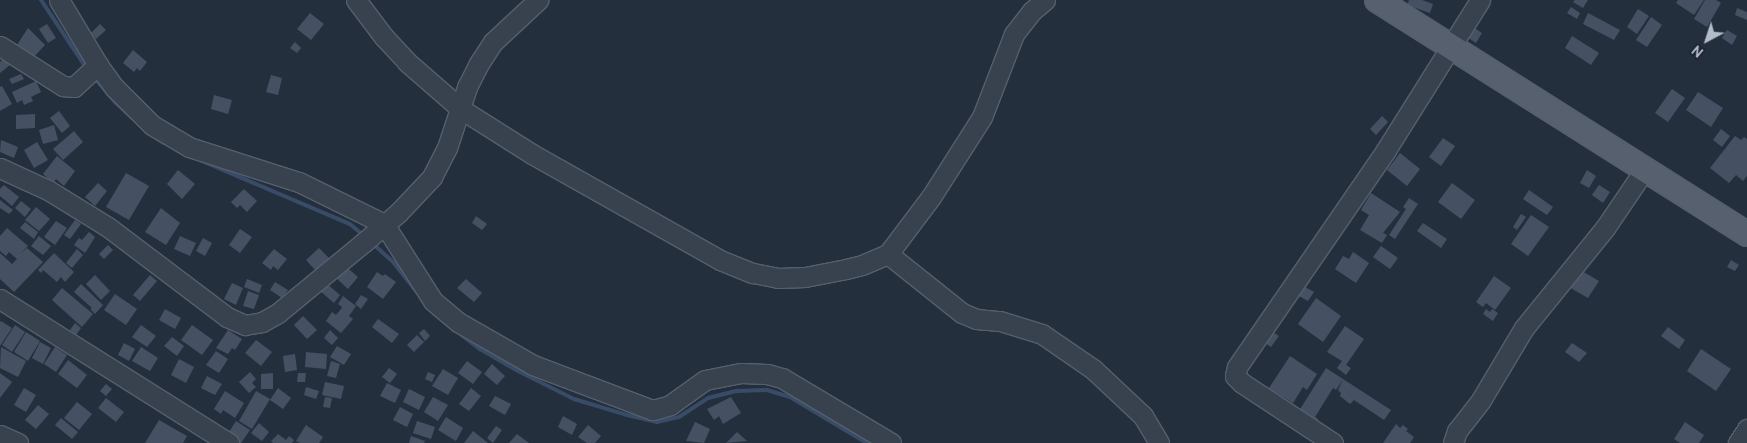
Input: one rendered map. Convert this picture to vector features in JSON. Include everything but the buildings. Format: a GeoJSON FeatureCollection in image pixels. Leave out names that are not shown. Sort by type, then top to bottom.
{"type":"FeatureCollection","features":[{"type":"Feature","properties":{"kind":"main road"},"geometry":{"type":"LineString","coordinates":[[1377,0],[1747,234]]}},
{"type":"Feature","properties":{"kind":"street"},"geometry":{"type":"LineString","coordinates":[[59,0],[92,71],[115,88],[152,125],[188,147],[299,182],[374,234],[434,302],[458,322],[533,365],[653,410],[670,405],[705,380],[741,373],[767,374],[782,378],[891,443]]}},
{"type":"Feature","properties":{"kind":"street"},"geometry":{"type":"LineString","coordinates":[[356,0],[384,37],[407,62],[461,109],[532,154],[720,260],[753,273],[778,278],[805,277],[862,265],[888,254],[931,197],[982,117],[1014,34],[1032,11],[1044,0]]}},
{"type":"Feature","properties":{"kind":"street"},"geometry":{"type":"LineString","coordinates":[[0,168],[48,190],[108,227],[227,316],[245,324],[262,322],[278,314],[374,234],[409,202],[432,177],[447,148],[474,72],[493,42],[538,0]]}},
{"type":"Feature","properties":{"kind":"street"},"geometry":{"type":"LineString","coordinates":[[1334,443],[1242,383],[1235,376],[1237,367],[1332,230],[1452,47],[1480,0]]}},
{"type":"Feature","properties":{"kind":"street"},"geometry":{"type":"LineString","coordinates":[[0,46],[63,86],[74,87],[92,71]]}},
{"type":"Feature","properties":{"kind":"street"},"geometry":{"type":"LineString","coordinates":[[1452,443],[1456,431],[1481,400],[1524,328],[1605,228],[1645,169]]}},
{"type":"Feature","properties":{"kind":"street"},"geometry":{"type":"LineString","coordinates":[[888,254],[962,314],[976,319],[1000,321],[1042,334],[1093,369],[1143,416],[1159,443]]}},
{"type":"Feature","properties":{"kind":"street"},"geometry":{"type":"LineString","coordinates":[[0,299],[228,443]]}},
{"type":"Feature","properties":{"kind":"street"},"geometry":{"type":"LineString","coordinates":[[1738,443],[1747,429]]}},
{"type":"Feature","properties":{"kind":"street"},"geometry":{"type":"LineString","coordinates":[[0,435],[18,443]]}},
{"type":"Feature","properties":{"kind":"waterway"},"geometry":{"type":"LineString","coordinates":[[41,0],[87,69]]}},
{"type":"Feature","properties":{"kind":"waterway"},"geometry":{"type":"LineString","coordinates":[[93,76],[131,117]]}},
{"type":"Feature","properties":{"kind":"waterway"},"geometry":{"type":"LineString","coordinates":[[149,133],[164,143]]}},
{"type":"Feature","properties":{"kind":"waterway"},"geometry":{"type":"LineString","coordinates":[[195,158],[350,224],[363,235]]}},
{"type":"Feature","properties":{"kind":"waterway"},"geometry":{"type":"LineString","coordinates":[[372,243],[394,263],[416,291]]}},
{"type":"Feature","properties":{"kind":"waterway"},"geometry":{"type":"LineString","coordinates":[[460,334],[480,349],[518,371],[574,399],[627,415],[657,422],[679,417],[708,398],[737,391],[767,390],[790,397],[867,443]]}}]}
